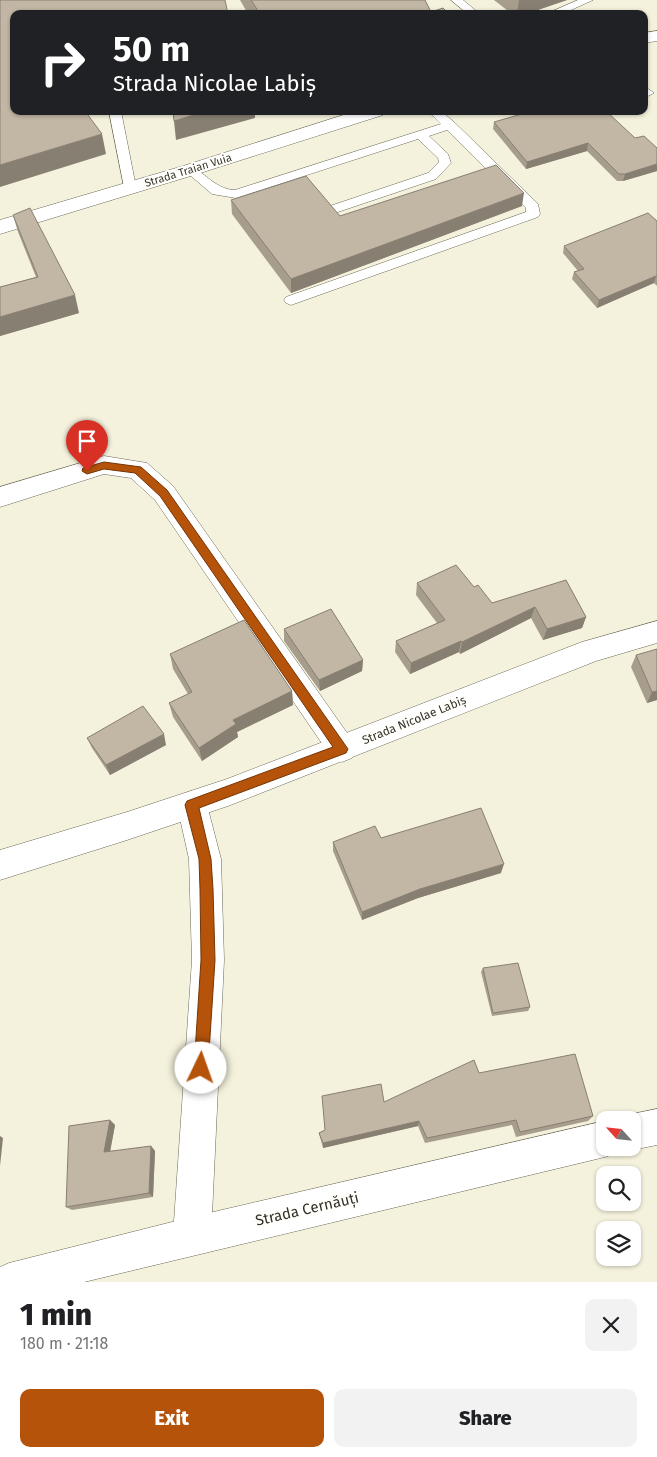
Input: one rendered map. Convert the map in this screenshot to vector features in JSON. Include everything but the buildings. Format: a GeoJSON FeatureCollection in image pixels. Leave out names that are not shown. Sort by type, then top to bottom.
{"type":"FeatureCollection","features":[{"type":"Feature","properties":{"kind":"street","name":"Strada Traian Vuia"},"geometry":{"type":"LineString","coordinates":[[0,227],[363,115]]}},
{"type":"Feature","properties":{"kind":"street"},"geometry":{"type":"LineString","coordinates":[[0,496],[104,466],[138,470],[164,493],[342,749]]}},
{"type":"Feature","properties":{"kind":"street","name":"Strada Nicolae Labiș"},"geometry":{"type":"LineString","coordinates":[[0,865],[192,805],[342,749],[592,650],[657,632]]}},
{"type":"Feature","properties":{"kind":"street"},"geometry":{"type":"LineString","coordinates":[[192,805],[205,859],[208,960],[192,1236]]}},
{"type":"Feature","properties":{"kind":"street"},"geometry":{"type":"LineString","coordinates":[[641,1130],[657,1127]]}},
{"type":"Feature","properties":{"kind":"street","name":"Strada Cernăuți"},"geometry":{"type":"LineString","coordinates":[[10,1282],[192,1236],[596,1141]]}},
{"type":"Feature","properties":{"kind":"lane"},"geometry":{"type":"LineString","coordinates":[[456,0],[470,10]]}},
{"type":"Feature","properties":{"kind":"lane"},"geometry":{"type":"LineString","coordinates":[[562,10],[588,0]]}},
{"type":"Feature","properties":{"kind":"lane"},"geometry":{"type":"LineString","coordinates":[[116,115],[130,187]]}},
{"type":"Feature","properties":{"kind":"lane"},"geometry":{"type":"LineString","coordinates":[[291,300],[533,214],[533,207],[439,115]]}},
{"type":"Feature","properties":{"kind":"lane"},"geometry":{"type":"LineString","coordinates":[[190,170],[214,191],[236,194],[450,125]]}},
{"type":"Feature","properties":{"kind":"lane"},"geometry":{"type":"LineString","coordinates":[[332,210],[432,176],[439,171],[445,163],[444,157],[421,135]]}},
{"type":"Feature","properties":{"kind":"route"},"geometry":{"type":"LineString","coordinates":[[87,471],[104,466],[138,470],[164,493],[342,749],[192,805],[205,859],[208,960],[201,1068]]}}]}
